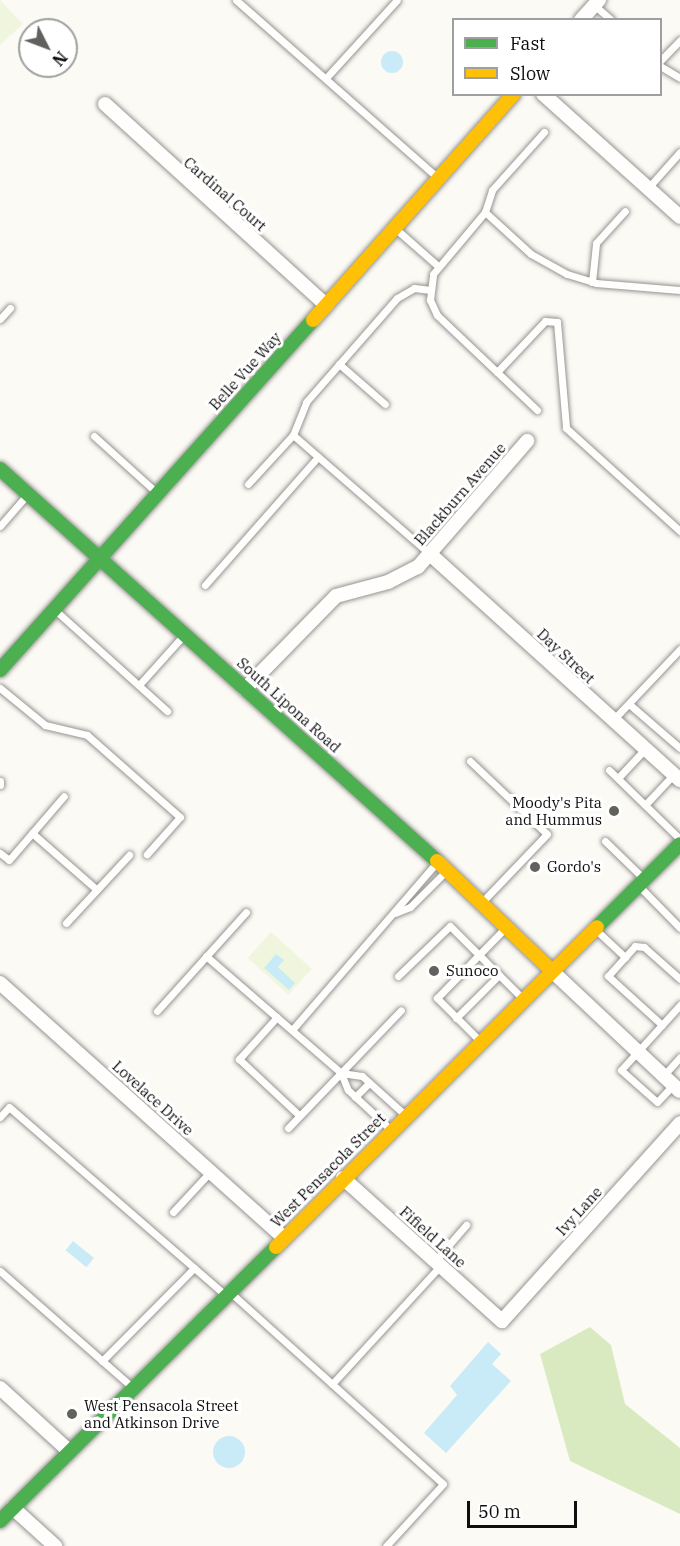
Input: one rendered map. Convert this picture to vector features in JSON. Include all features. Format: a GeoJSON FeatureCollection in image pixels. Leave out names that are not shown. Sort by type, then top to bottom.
{"type":"FeatureCollection","features":[{"type":"Feature","properties":{"kind":"street"},"geometry":{"type":"LineString","coordinates":[[583,18],[596,3]]}},
{"type":"Feature","properties":{"kind":"street","name":"Belle Vue Way"},"geometry":{"type":"LineString","coordinates":[[0,670],[512,96]]}},
{"type":"Feature","properties":{"kind":"street"},"geometry":{"type":"LineString","coordinates":[[545,96],[680,216]]}},
{"type":"Feature","properties":{"kind":"street","name":"Cardinal Court"},"geometry":{"type":"LineString","coordinates":[[105,104],[326,305]]}},
{"type":"Feature","properties":{"kind":"street","name":"Blackburn Avenue"},"geometry":{"type":"LineString","coordinates":[[245,689],[328,602],[407,574],[431,555],[527,441]]}},
{"type":"Feature","properties":{"kind":"street","name":"South Lipona Road"},"geometry":{"type":"LineString","coordinates":[[0,469],[442,865],[508,926],[552,971]]}},
{"type":"Feature","properties":{"kind":"street","name":"Day Street"},"geometry":{"type":"LineString","coordinates":[[431,555],[612,721],[677,777]]}},
{"type":"Feature","properties":{"kind":"street","name":"West Pensacola Street"},"geometry":{"type":"LineString","coordinates":[[0,1521],[680,844]]}},
{"type":"Feature","properties":{"kind":"street"},"geometry":{"type":"LineString","coordinates":[[552,971],[672,1084]]}},
{"type":"Feature","properties":{"kind":"street","name":"Lovelace Drive"},"geometry":{"type":"LineString","coordinates":[[0,983],[283,1238]]}},
{"type":"Feature","properties":{"kind":"street","name":"Ivy Lane"},"geometry":{"type":"LineString","coordinates":[[502,1321],[680,1123]]}},
{"type":"Feature","properties":{"kind":"street","name":"Fifield Lane"},"geometry":{"type":"LineString","coordinates":[[343,1178],[502,1321]]}},
{"type":"Feature","properties":{"kind":"street"},"geometry":{"type":"LineString","coordinates":[[0,1388],[69,1451]]}},
{"type":"Feature","properties":{"kind":"street"},"geometry":{"type":"LineString","coordinates":[[13,1508],[56,1546]]}},
{"type":"Feature","properties":{"kind":"lane"},"geometry":{"type":"LineString","coordinates":[[236,0],[439,178]]}},
{"type":"Feature","properties":{"kind":"lane"},"geometry":{"type":"LineString","coordinates":[[326,78],[397,0]]}},
{"type":"Feature","properties":{"kind":"lane"},"geometry":{"type":"LineString","coordinates":[[596,3],[609,18]]}},
{"type":"Feature","properties":{"kind":"lane"},"geometry":{"type":"LineString","coordinates":[[662,59],[680,39]]}},
{"type":"Feature","properties":{"kind":"lane"},"geometry":{"type":"LineString","coordinates":[[662,67],[680,78]]}},
{"type":"Feature","properties":{"kind":"lane"},"geometry":{"type":"LineString","coordinates":[[537,410],[436,315],[431,290],[438,266],[485,212],[492,190],[544,132]]}},
{"type":"Feature","properties":{"kind":"lane"},"geometry":{"type":"LineString","coordinates":[[648,188],[680,152]]}},
{"type":"Feature","properties":{"kind":"lane"},"geometry":{"type":"LineString","coordinates":[[592,282],[597,243],[625,211]]}},
{"type":"Feature","properties":{"kind":"lane"},"geometry":{"type":"LineString","coordinates":[[485,212],[548,266],[592,282],[680,290]]}},
{"type":"Feature","properties":{"kind":"lane"},"geometry":{"type":"LineString","coordinates":[[395,228],[438,266]]}},
{"type":"Feature","properties":{"kind":"lane"},"geometry":{"type":"LineString","coordinates":[[248,484],[293,435],[306,402],[397,298],[414,288],[431,290]]}},
{"type":"Feature","properties":{"kind":"lane"},"geometry":{"type":"LineString","coordinates":[[0,319],[10,308]]}},
{"type":"Feature","properties":{"kind":"lane"},"geometry":{"type":"LineString","coordinates":[[497,372],[545,321],[557,322],[566,428],[680,531]]}},
{"type":"Feature","properties":{"kind":"lane"},"geometry":{"type":"LineString","coordinates":[[339,364],[385,404]]}},
{"type":"Feature","properties":{"kind":"lane"},"geometry":{"type":"LineString","coordinates":[[293,435],[431,555]]}},
{"type":"Feature","properties":{"kind":"lane"},"geometry":{"type":"LineString","coordinates":[[94,436],[158,494]]}},
{"type":"Feature","properties":{"kind":"lane"},"geometry":{"type":"LineString","coordinates":[[205,585],[318,457]]}},
{"type":"Feature","properties":{"kind":"lane"},"geometry":{"type":"LineString","coordinates":[[0,526],[28,494]]}},
{"type":"Feature","properties":{"kind":"lane"},"geometry":{"type":"LineString","coordinates":[[54,609],[167,711]]}},
{"type":"Feature","properties":{"kind":"lane"},"geometry":{"type":"LineString","coordinates":[[138,685],[184,634]]}},
{"type":"Feature","properties":{"kind":"lane"},"geometry":{"type":"LineString","coordinates":[[612,721],[680,649]]}},
{"type":"Feature","properties":{"kind":"lane"},"geometry":{"type":"LineString","coordinates":[[0,688],[45,725],[87,735],[180,817],[147,854]]}},
{"type":"Feature","properties":{"kind":"lane"},"geometry":{"type":"LineString","coordinates":[[628,704],[680,748]]}},
{"type":"Feature","properties":{"kind":"lane"},"geometry":{"type":"LineString","coordinates":[[618,778],[645,749]]}},
{"type":"Feature","properties":{"kind":"lane"},"geometry":{"type":"LineString","coordinates":[[470,761],[547,834],[482,902]]}},
{"type":"Feature","properties":{"kind":"lane"},"geometry":{"type":"LineString","coordinates":[[609,770],[680,838]]}},
{"type":"Feature","properties":{"kind":"lane"},"geometry":{"type":"LineString","coordinates":[[645,805],[677,777]]}},
{"type":"Feature","properties":{"kind":"lane"},"geometry":{"type":"LineString","coordinates":[[0,853],[9,860],[63,796]]}},
{"type":"Feature","properties":{"kind":"lane"},"geometry":{"type":"LineString","coordinates":[[32,833],[97,890]]}},
{"type":"Feature","properties":{"kind":"lane"},"geometry":{"type":"LineString","coordinates":[[605,841],[680,928]]}},
{"type":"Feature","properties":{"kind":"lane"},"geometry":{"type":"LineString","coordinates":[[66,923],[129,855]]}},
{"type":"Feature","properties":{"kind":"lane"},"geometry":{"type":"LineString","coordinates":[[292,1030],[395,913],[412,888],[442,865]]}},
{"type":"Feature","properties":{"kind":"lane"},"geometry":{"type":"LineString","coordinates":[[395,913],[421,896],[442,865]]}},
{"type":"Feature","properties":{"kind":"lane"},"geometry":{"type":"LineString","coordinates":[[412,888],[421,896]]}},
{"type":"Feature","properties":{"kind":"lane"},"geometry":{"type":"LineString","coordinates":[[157,1011],[246,912]]}},
{"type":"Feature","properties":{"kind":"lane"},"geometry":{"type":"LineString","coordinates":[[398,976],[450,926],[523,999]]}},
{"type":"Feature","properties":{"kind":"lane"},"geometry":{"type":"LineString","coordinates":[[480,1041],[437,998],[508,926]]}},
{"type":"Feature","properties":{"kind":"lane"},"geometry":{"type":"LineString","coordinates":[[594,928],[625,957]]}},
{"type":"Feature","properties":{"kind":"lane"},"geometry":{"type":"LineString","coordinates":[[662,1025],[608,976],[635,946],[644,947],[680,980]]}},
{"type":"Feature","properties":{"kind":"lane"},"geometry":{"type":"LineString","coordinates":[[206,956],[341,1073],[355,1097],[391,1130]]}},
{"type":"Feature","properties":{"kind":"lane"},"geometry":{"type":"LineString","coordinates":[[456,1018],[499,975]]}},
{"type":"Feature","properties":{"kind":"lane"},"geometry":{"type":"LineString","coordinates":[[680,1005],[621,1070],[657,1102],[672,1084],[680,1057]]}},
{"type":"Feature","properties":{"kind":"lane"},"geometry":{"type":"LineString","coordinates":[[288,1128],[401,1010]]}},
{"type":"Feature","properties":{"kind":"lane"},"geometry":{"type":"LineString","coordinates":[[277,1017],[238,1059],[300,1116]]}},
{"type":"Feature","properties":{"kind":"lane"},"geometry":{"type":"LineString","coordinates":[[341,1073],[369,1083],[406,1116]]}},
{"type":"Feature","properties":{"kind":"lane"},"geometry":{"type":"LineString","coordinates":[[355,1097],[369,1083]]}},
{"type":"Feature","properties":{"kind":"lane"},"geometry":{"type":"LineString","coordinates":[[0,1117],[9,1107],[332,1384],[443,1484],[386,1546]]}},
{"type":"Feature","properties":{"kind":"lane"},"geometry":{"type":"LineString","coordinates":[[173,1212],[210,1172]]}},
{"type":"Feature","properties":{"kind":"lane"},"geometry":{"type":"LineString","coordinates":[[332,1384],[437,1263],[466,1225]]}},
{"type":"Feature","properties":{"kind":"lane"},"geometry":{"type":"LineString","coordinates":[[102,1361],[194,1268]]}},
{"type":"Feature","properties":{"kind":"lane"},"geometry":{"type":"LineString","coordinates":[[0,1271],[133,1387]]}},
{"type":"Feature","properties":{"kind":"green space"},"geometry":{"type":"Polygon","coordinates":[[[0,0],[18,19],[18,29],[0,45],[0,0]]]}},
{"type":"Feature","properties":{"kind":"green space"},"geometry":{"type":"Polygon","coordinates":[[[271,932],[312,969],[288,995],[248,958],[271,932]]]}},
{"type":"Feature","properties":{"kind":"green space"},"geometry":{"type":"Polygon","coordinates":[[[590,1327],[611,1345],[625,1404],[680,1448],[680,1514],[570,1461],[540,1354],[590,1327]]]}},
{"type":"Feature","properties":{"kind":"water"},"geometry":{"type":"Polygon","coordinates":[[[392,51],[400,54],[403,62],[400,70],[392,73],[384,70],[381,62],[384,54],[392,51]]]}},
{"type":"Feature","properties":{"kind":"water"},"geometry":{"type":"Polygon","coordinates":[[[276,954],[284,960],[278,967],[295,983],[289,990],[264,968],[276,954]]]}},
{"type":"Feature","properties":{"kind":"water"},"geometry":{"type":"Polygon","coordinates":[[[73,1241],[94,1258],[86,1267],[65,1250],[73,1241]]]}},
{"type":"Feature","properties":{"kind":"water"},"geometry":{"type":"Polygon","coordinates":[[[488,1342],[501,1354],[492,1364],[511,1381],[446,1453],[424,1433],[457,1395],[450,1386],[488,1342]]]}},
{"type":"Feature","properties":{"kind":"water"},"geometry":{"type":"Polygon","coordinates":[[[229,1436],[240,1441],[245,1452],[240,1463],[229,1468],[218,1463],[213,1452],[218,1441],[229,1436]]]}},
{"type":"Feature","properties":{"kind":"traffic: fast"},"geometry":{"type":"LineString","coordinates":[[0,670],[313,320]]}},
{"type":"Feature","properties":{"kind":"traffic: fast"},"geometry":{"type":"LineString","coordinates":[[0,469],[437,861]]}},
{"type":"Feature","properties":{"kind":"traffic: fast"},"geometry":{"type":"LineString","coordinates":[[597,927],[680,844]]}},
{"type":"Feature","properties":{"kind":"traffic: fast"},"geometry":{"type":"LineString","coordinates":[[0,1521],[276,1247]]}},
{"type":"Feature","properties":{"kind":"traffic: slow"},"geometry":{"type":"LineString","coordinates":[[313,320],[512,96]]}},
{"type":"Feature","properties":{"kind":"traffic: slow"},"geometry":{"type":"LineString","coordinates":[[437,861],[552,971]]}},
{"type":"Feature","properties":{"kind":"traffic: slow"},"geometry":{"type":"LineString","coordinates":[[276,1247],[597,927]]}},
{"type":"Feature","properties":{"kind":"place","name":"Moody's Pita and Hummus"},"geometry":{"type":"Point","coordinates":[614,811]}},
{"type":"Feature","properties":{"kind":"place","name":"Gordo's"},"geometry":{"type":"Point","coordinates":[535,867]}},
{"type":"Feature","properties":{"kind":"place","name":"Sunoco"},"geometry":{"type":"Point","coordinates":[434,971]}},
{"type":"Feature","properties":{"kind":"place","name":"West Pensacola Street and Atkinson Drive"},"geometry":{"type":"Point","coordinates":[72,1414]}}]}
